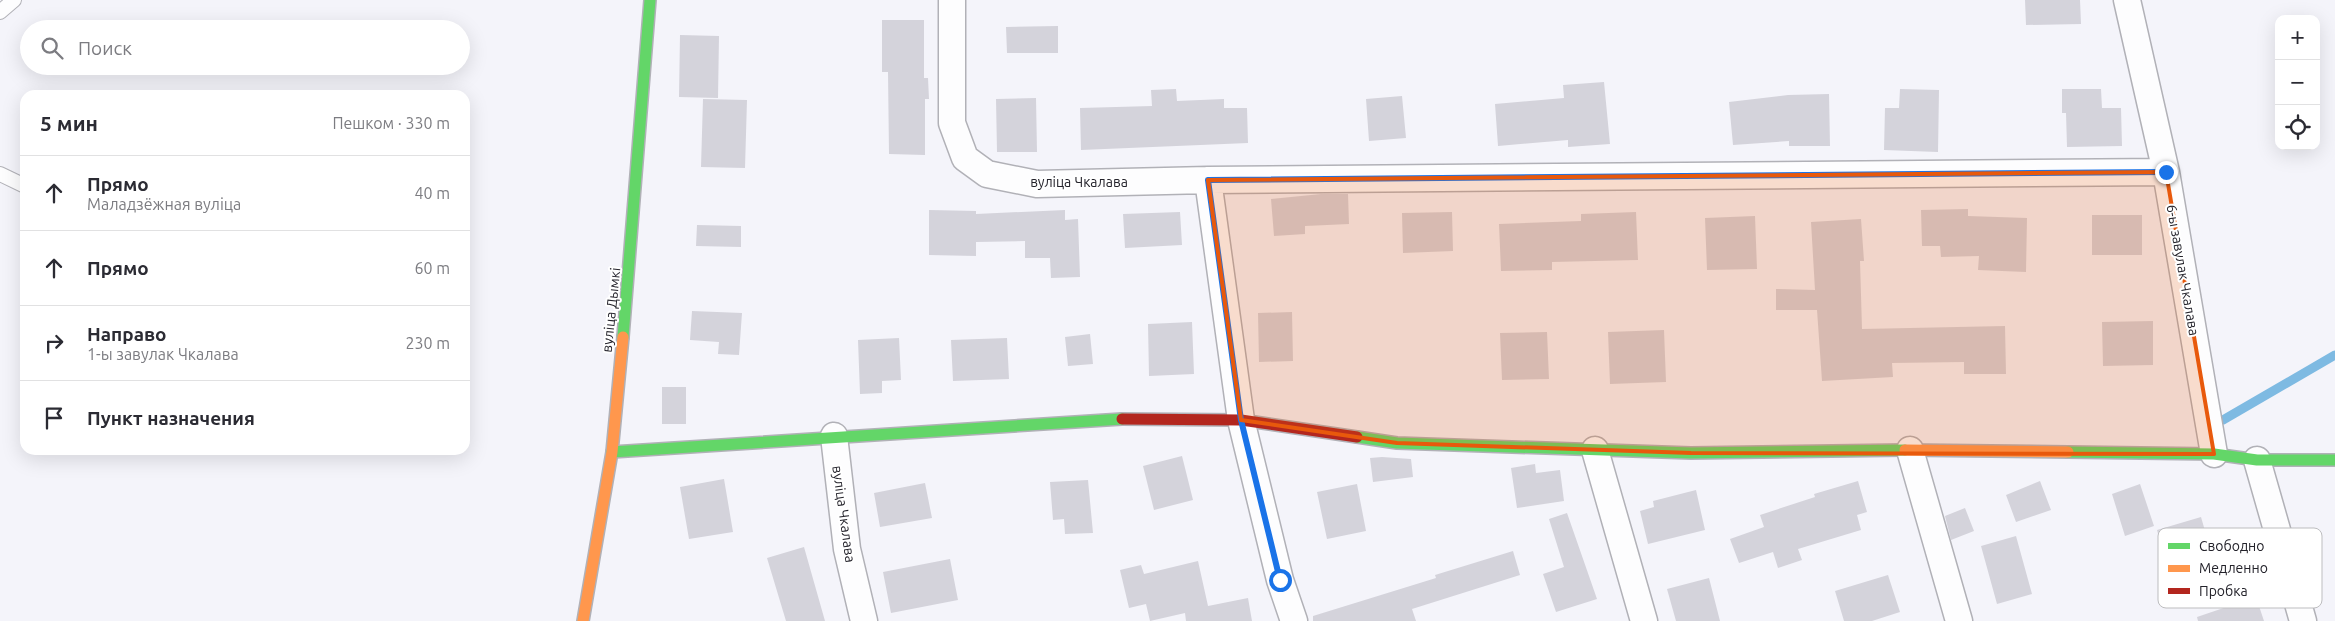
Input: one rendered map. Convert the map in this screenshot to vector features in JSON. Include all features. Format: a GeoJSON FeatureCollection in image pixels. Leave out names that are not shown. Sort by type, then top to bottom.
{"type":"FeatureCollection","features":[{"type":"Feature","properties":{"kind":"street","name":"вуліца Дымкі"},"geometry":{"type":"LineString","coordinates":[[583,621],[612,452],[631,254],[650,0]]}},
{"type":"Feature","properties":{"kind":"street","name":"вуліца Чкалава"},"geometry":{"type":"LineString","coordinates":[[952,0],[952,123],[965,158],[987,174],[1037,184],[1208,180],[2166,172]]}},
{"type":"Feature","properties":{"kind":"street","name":"6-ы завулак Чкалава"},"geometry":{"type":"LineString","coordinates":[[2127,0],[2166,172],[2214,454]]}},
{"type":"Feature","properties":{"kind":"street"},"geometry":{"type":"LineString","coordinates":[[1208,180],[1241,420],[1280,580],[1294,621]]}},
{"type":"Feature","properties":{"kind":"street"},"geometry":{"type":"LineString","coordinates":[[612,452],[834,436],[1111,420],[1241,420],[1397,443],[1691,453],[1910,450],[2214,454],[2257,460],[2335,460]]}},
{"type":"Feature","properties":{"kind":"street","name":"вуліца Чкалава"},"geometry":{"type":"LineString","coordinates":[[834,436],[847,549],[864,621]]}},
{"type":"Feature","properties":{"kind":"street"},"geometry":{"type":"LineString","coordinates":[[1595,450],[1644,621]]}},
{"type":"Feature","properties":{"kind":"street"},"geometry":{"type":"LineString","coordinates":[[1910,450],[1959,621]]}},
{"type":"Feature","properties":{"kind":"street"},"geometry":{"type":"LineString","coordinates":[[2257,460],[2276,528]]}},
{"type":"Feature","properties":{"kind":"street"},"geometry":{"type":"LineString","coordinates":[[2299,608],[2303,621]]}},
{"type":"Feature","properties":{"kind":"lane"},"geometry":{"type":"LineString","coordinates":[[0,12],[14,0]]}},
{"type":"Feature","properties":{"kind":"lane"},"geometry":{"type":"LineString","coordinates":[[0,174],[20,184]]}},
{"type":"Feature","properties":{"kind":"highlighted area"},"geometry":{"type":"Polygon","coordinates":[[[2166,172],[2214,454],[1691,453],[1397,443],[1241,420],[1208,180],[2166,172]]]}},
{"type":"Feature","properties":{"kind":"building"},"geometry":{"type":"Polygon","coordinates":[[[2025,0],[2080,0],[2081,24],[2026,25],[2025,0]]]}},
{"type":"Feature","properties":{"kind":"building"},"geometry":{"type":"Polygon","coordinates":[[[882,20],[924,20],[924,78],[928,78],[929,99],[925,99],[925,155],[889,154],[888,72],[882,72],[882,20]]]}},
{"type":"Feature","properties":{"kind":"building"},"geometry":{"type":"Polygon","coordinates":[[[1058,26],[1058,53],[1007,53],[1006,27],[1058,26]]]}},
{"type":"Feature","properties":{"kind":"building"},"geometry":{"type":"Polygon","coordinates":[[[680,35],[719,36],[718,98],[679,97],[680,35]]]}},
{"type":"Feature","properties":{"kind":"building"},"geometry":{"type":"Polygon","coordinates":[[[1604,82],[1610,144],[1568,147],[1568,140],[1498,146],[1495,104],[1564,98],[1563,85],[1604,82]]]}},
{"type":"Feature","properties":{"kind":"building"},"geometry":{"type":"Polygon","coordinates":[[[1176,89],[1177,101],[1224,99],[1224,108],[1247,108],[1248,143],[1081,150],[1080,108],[1152,106],[1151,90],[1176,89]]]}},
{"type":"Feature","properties":{"kind":"building"},"geometry":{"type":"Polygon","coordinates":[[[1900,89],[1939,90],[1938,152],[1884,150],[1885,108],[1899,108],[1900,89]]]}},
{"type":"Feature","properties":{"kind":"building"},"geometry":{"type":"Polygon","coordinates":[[[2062,89],[2101,89],[2102,108],[2121,108],[2122,146],[2067,147],[2066,113],[2062,113],[2062,89]]]}},
{"type":"Feature","properties":{"kind":"building"},"geometry":{"type":"Polygon","coordinates":[[[1829,94],[1830,146],[1789,146],[1789,141],[1733,145],[1729,102],[1788,95],[1829,94]]]}},
{"type":"Feature","properties":{"kind":"building"},"geometry":{"type":"Polygon","coordinates":[[[1402,96],[1406,138],[1369,141],[1366,99],[1402,96]]]}},
{"type":"Feature","properties":{"kind":"building"},"geometry":{"type":"Polygon","coordinates":[[[1036,98],[1037,152],[997,152],[996,99],[1036,98]]]}},
{"type":"Feature","properties":{"kind":"building"},"geometry":{"type":"Polygon","coordinates":[[[703,99],[747,100],[745,168],[701,167],[703,99]]]}},
{"type":"Feature","properties":{"kind":"building"},"geometry":{"type":"Polygon","coordinates":[[[1321,194],[1348,194],[1349,224],[1305,226],[1305,234],[1274,236],[1271,199],[1321,194]]]}},
{"type":"Feature","properties":{"kind":"building"},"geometry":{"type":"Polygon","coordinates":[[[1968,209],[1968,216],[2027,218],[2026,272],[1978,270],[1979,256],[1941,257],[1940,246],[1922,246],[1921,210],[1968,209]]]}},
{"type":"Feature","properties":{"kind":"building"},"geometry":{"type":"Polygon","coordinates":[[[929,210],[976,211],[976,214],[1065,210],[1065,220],[1078,219],[1080,277],[1051,278],[1050,258],[1025,258],[1025,241],[976,242],[976,256],[929,255],[929,210]]]}},
{"type":"Feature","properties":{"kind":"building"},"geometry":{"type":"Polygon","coordinates":[[[1180,212],[1182,245],[1125,248],[1123,214],[1180,212]]]}},
{"type":"Feature","properties":{"kind":"building"},"geometry":{"type":"Polygon","coordinates":[[[1452,212],[1453,251],[1403,253],[1402,213],[1452,212]]]}},
{"type":"Feature","properties":{"kind":"building"},"geometry":{"type":"Polygon","coordinates":[[[1636,212],[1638,260],[1552,262],[1552,270],[1501,271],[1499,224],[1581,221],[1581,214],[1636,212]]]}},
{"type":"Feature","properties":{"kind":"building"},"geometry":{"type":"Polygon","coordinates":[[[2092,215],[2142,215],[2142,255],[2092,255],[2092,215]]]}},
{"type":"Feature","properties":{"kind":"building"},"geometry":{"type":"Polygon","coordinates":[[[1755,216],[1757,269],[1707,270],[1705,218],[1755,216]]]}},
{"type":"Feature","properties":{"kind":"building"},"geometry":{"type":"Polygon","coordinates":[[[1861,219],[1864,261],[1860,261],[1862,329],[2005,326],[2006,374],[1964,374],[1964,362],[1892,363],[1893,377],[1822,381],[1817,310],[1776,310],[1776,289],[1815,290],[1811,222],[1861,219]]]}},
{"type":"Feature","properties":{"kind":"building"},"geometry":{"type":"Polygon","coordinates":[[[697,225],[741,226],[741,247],[696,246],[697,225]]]}},
{"type":"Feature","properties":{"kind":"building"},"geometry":{"type":"Polygon","coordinates":[[[692,311],[742,313],[739,355],[718,354],[719,342],[690,340],[692,311]]]}},
{"type":"Feature","properties":{"kind":"building"},"geometry":{"type":"Polygon","coordinates":[[[1292,312],[1293,361],[1259,362],[1258,313],[1292,312]]]}},
{"type":"Feature","properties":{"kind":"building"},"geometry":{"type":"Polygon","coordinates":[[[2153,321],[2153,365],[2103,366],[2102,322],[2153,321]]]}},
{"type":"Feature","properties":{"kind":"building"},"geometry":{"type":"Polygon","coordinates":[[[1192,322],[1194,374],[1149,376],[1148,324],[1192,322]]]}},
{"type":"Feature","properties":{"kind":"building"},"geometry":{"type":"Polygon","coordinates":[[[1664,330],[1666,382],[1610,384],[1608,332],[1664,330]]]}},
{"type":"Feature","properties":{"kind":"building"},"geometry":{"type":"Polygon","coordinates":[[[1547,332],[1549,379],[1502,380],[1500,333],[1547,332]]]}},
{"type":"Feature","properties":{"kind":"building"},"geometry":{"type":"Polygon","coordinates":[[[1090,334],[1093,364],[1068,366],[1065,337],[1090,334]]]}},
{"type":"Feature","properties":{"kind":"building"},"geometry":{"type":"Polygon","coordinates":[[[899,338],[901,380],[882,381],[882,393],[860,394],[858,340],[899,338]]]}},
{"type":"Feature","properties":{"kind":"building"},"geometry":{"type":"Polygon","coordinates":[[[1007,338],[1009,379],[953,381],[951,340],[1007,338]]]}},
{"type":"Feature","properties":{"kind":"building"},"geometry":{"type":"Polygon","coordinates":[[[662,387],[686,387],[686,424],[662,424],[662,387]]]}},
{"type":"Feature","properties":{"kind":"building"},"geometry":{"type":"Polygon","coordinates":[[[1182,456],[1193,500],[1154,510],[1143,466],[1182,456]]]}},
{"type":"Feature","properties":{"kind":"building"},"geometry":{"type":"Polygon","coordinates":[[[1370,458],[1411,459],[1413,477],[1373,482],[1370,458]]]}},
{"type":"Feature","properties":{"kind":"building"},"geometry":{"type":"Polygon","coordinates":[[[1535,464],[1536,473],[1560,470],[1564,501],[1517,508],[1511,468],[1535,464]]]}},
{"type":"Feature","properties":{"kind":"building"},"geometry":{"type":"Polygon","coordinates":[[[724,479],[733,532],[689,539],[680,487],[724,479]]]}},
{"type":"Feature","properties":{"kind":"building"},"geometry":{"type":"Polygon","coordinates":[[[1088,480],[1093,533],[1065,534],[1064,519],[1053,520],[1050,482],[1088,480]]]}},
{"type":"Feature","properties":{"kind":"building"},"geometry":{"type":"Polygon","coordinates":[[[1858,481],[1867,512],[1857,515],[1861,530],[1798,549],[1802,560],[1778,568],[1773,552],[1739,563],[1730,539],[1764,527],[1760,515],[1815,497],[1814,494],[1858,481]]]}},
{"type":"Feature","properties":{"kind":"building"},"geometry":{"type":"Polygon","coordinates":[[[2040,481],[2051,510],[2016,522],[2006,495],[2040,481]]]}},
{"type":"Feature","properties":{"kind":"building"},"geometry":{"type":"Polygon","coordinates":[[[925,483],[932,518],[880,527],[874,493],[925,483]]]}},
{"type":"Feature","properties":{"kind":"building"},"geometry":{"type":"Polygon","coordinates":[[[1357,484],[1366,531],[1327,539],[1317,492],[1357,484]]]}},
{"type":"Feature","properties":{"kind":"building"},"geometry":{"type":"Polygon","coordinates":[[[2140,484],[2154,526],[2125,536],[2112,494],[2140,484]]]}},
{"type":"Feature","properties":{"kind":"building"},"geometry":{"type":"Polygon","coordinates":[[[1696,490],[1705,530],[1648,544],[1640,511],[1654,507],[1653,501],[1696,490]]]}},
{"type":"Feature","properties":{"kind":"building"},"geometry":{"type":"Polygon","coordinates":[[[1965,508],[1974,531],[1951,540],[1945,516],[1965,508]]]}},
{"type":"Feature","properties":{"kind":"building"},"geometry":{"type":"Polygon","coordinates":[[[1567,513],[1597,599],[1556,612],[1543,574],[1564,567],[1549,519],[1567,513]]]}},
{"type":"Feature","properties":{"kind":"building"},"geometry":{"type":"Polygon","coordinates":[[[2201,517],[2204,528],[2164,528],[2201,517]]]}},
{"type":"Feature","properties":{"kind":"building"},"geometry":{"type":"Polygon","coordinates":[[[2016,536],[2032,594],[1997,604],[1981,546],[2016,536]]]}},
{"type":"Feature","properties":{"kind":"building"},"geometry":{"type":"Polygon","coordinates":[[[804,547],[825,621],[786,621],[767,558],[804,547]]]}},
{"type":"Feature","properties":{"kind":"building"},"geometry":{"type":"Polygon","coordinates":[[[1513,551],[1520,575],[1412,609],[1416,621],[1313,621],[1313,616],[1436,578],[1435,575],[1513,551]]]}},
{"type":"Feature","properties":{"kind":"building"},"geometry":{"type":"Polygon","coordinates":[[[950,559],[958,600],[891,613],[883,572],[950,559]]]}},
{"type":"Feature","properties":{"kind":"building"},"geometry":{"type":"Polygon","coordinates":[[[1198,561],[1208,606],[1248,598],[1252,621],[1186,621],[1185,613],[1150,621],[1146,604],[1129,608],[1120,570],[1141,565],[1144,574],[1198,561]]]}},
{"type":"Feature","properties":{"kind":"building"},"geometry":{"type":"Polygon","coordinates":[[[1888,575],[1900,612],[1872,621],[1844,621],[1835,591],[1888,575]]]}},
{"type":"Feature","properties":{"kind":"building"},"geometry":{"type":"Polygon","coordinates":[[[1709,578],[1720,621],[1676,621],[1667,589],[1709,578]]]}},
{"type":"Feature","properties":{"kind":"building"},"geometry":{"type":"Polygon","coordinates":[[[2224,608],[2260,608],[2264,621],[2198,621],[2197,617],[2224,608]]]}},
{"type":"Feature","properties":{"kind":"waterway"},"geometry":{"type":"LineString","coordinates":[[2223,420],[2335,355]]}},
{"type":"Feature","properties":{"kind":"traffic: fast"},"geometry":{"type":"LineString","coordinates":[[623,337],[650,0]]}},
{"type":"Feature","properties":{"kind":"traffic: fast"},"geometry":{"type":"LineString","coordinates":[[612,452],[1122,419]]}},
{"type":"Feature","properties":{"kind":"traffic: fast"},"geometry":{"type":"LineString","coordinates":[[1357,437],[1397,443],[1691,453],[1905,450]]}},
{"type":"Feature","properties":{"kind":"traffic: fast"},"geometry":{"type":"LineString","coordinates":[[2068,452],[2214,454],[2257,460],[2335,460]]}},
{"type":"Feature","properties":{"kind":"traffic: slow"},"geometry":{"type":"LineString","coordinates":[[583,621],[612,452],[623,337]]}},
{"type":"Feature","properties":{"kind":"traffic: slow"},"geometry":{"type":"LineString","coordinates":[[1905,450],[2068,452]]}},
{"type":"Feature","properties":{"kind":"traffic: jam"},"geometry":{"type":"LineString","coordinates":[[1122,419],[1241,420],[1357,437]]}},
{"type":"Feature","properties":{"kind":"route"},"geometry":{"type":"LineString","coordinates":[[1280,580],[1241,420],[1208,180],[2166,172]]}}]}
